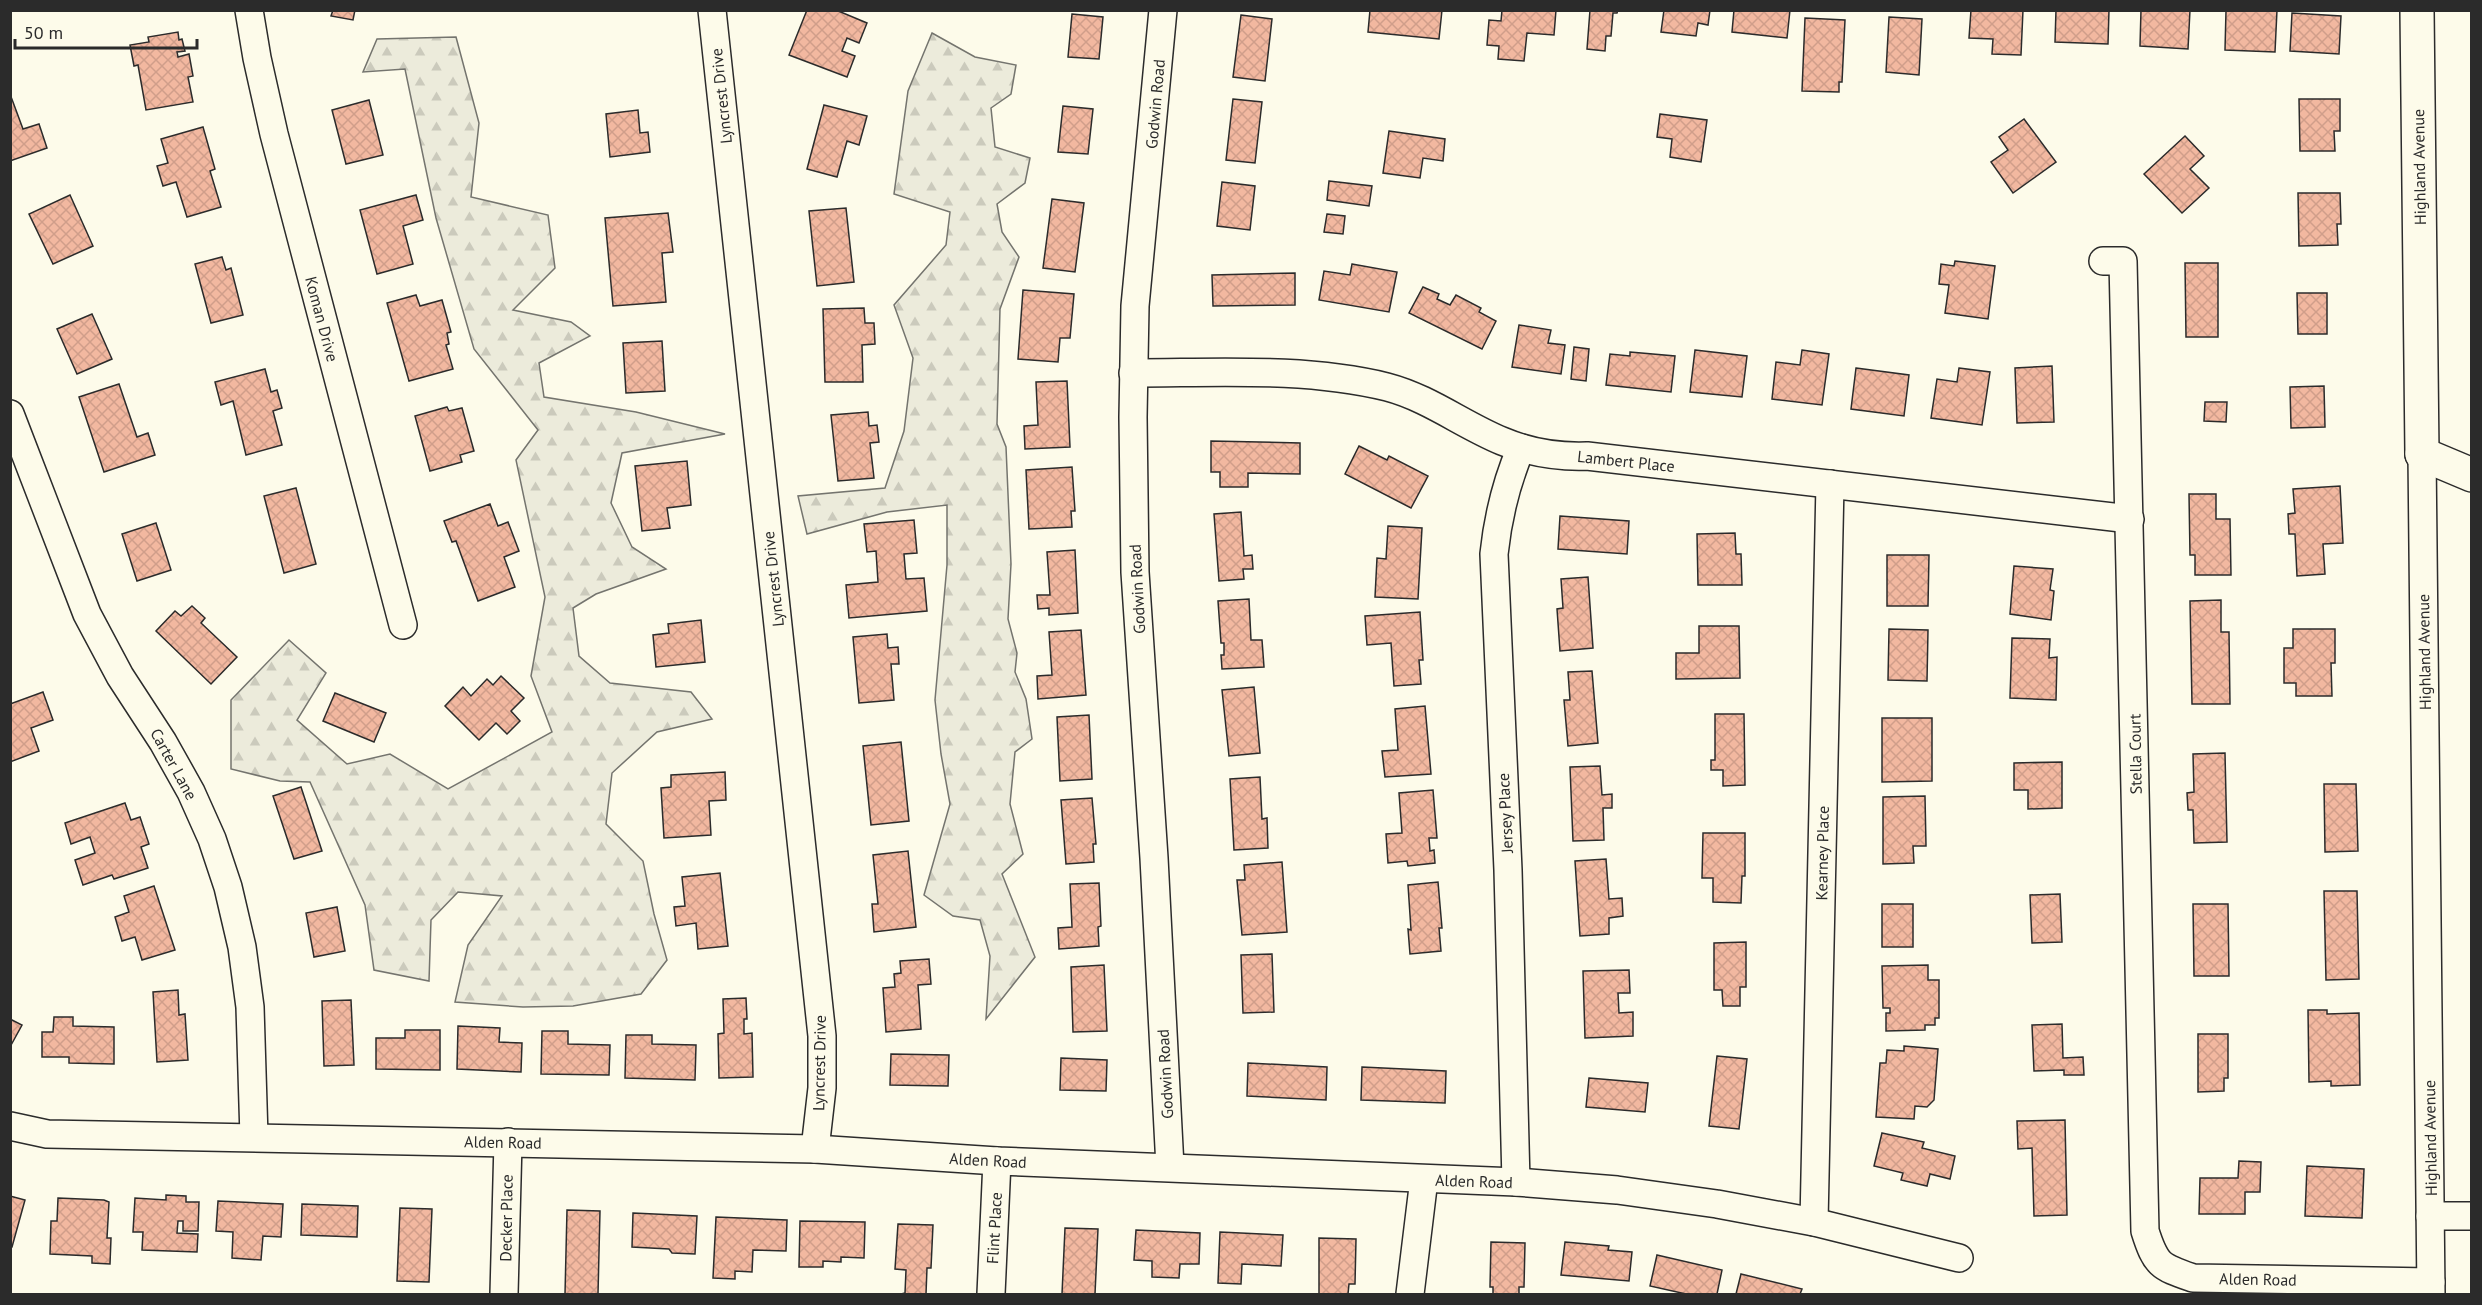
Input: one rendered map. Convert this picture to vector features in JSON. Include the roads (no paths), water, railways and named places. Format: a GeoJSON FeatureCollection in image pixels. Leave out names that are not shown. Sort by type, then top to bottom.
{"type":"FeatureCollection","features":[{"type":"Feature","properties":{"kind":"main road","name":"Highland Avenue"},"geometry":{"type":"LineString","coordinates":[[2417,10],[2422,454]]}},
{"type":"Feature","properties":{"kind":"main road"},"geometry":{"type":"LineString","coordinates":[[2422,454],[2472,475]]}},
{"type":"Feature","properties":{"kind":"street","name":"Koman Drive"},"geometry":{"type":"LineString","coordinates":[[249,10],[274,134],[403,626]]}},
{"type":"Feature","properties":{"kind":"street","name":"Lyncrest Drive"},"geometry":{"type":"LineString","coordinates":[[712,10],[822,1036],[822,1088],[815,1149]]}},
{"type":"Feature","properties":{"kind":"street","name":"Godwin Road"},"geometry":{"type":"LineString","coordinates":[[1163,10],[1135,306],[1133,373],[1135,572],[1155,858],[1170,1167]]}},
{"type":"Feature","properties":{"kind":"street","name":"Stella Court"},"geometry":{"type":"LineString","coordinates":[[2103,261],[2123,261],[2145,1231],[2151,1250],[2161,1264]]}},
{"type":"Feature","properties":{"kind":"street","name":"Lambert Place"},"geometry":{"type":"LineString","coordinates":[[1133,373],[1306,374],[1349,378],[1390,388],[1430,403],[1501,441],[1548,454],[1587,456],[2130,519]]}},
{"type":"Feature","properties":{"kind":"street","name":"Carter Lane"},"geometry":{"type":"LineString","coordinates":[[10,414],[87,615],[120,676],[163,742],[191,792],[212,839],[228,887],[242,946],[250,1007],[254,1137]]}},
{"type":"Feature","properties":{"kind":"street","name":"Jersey Place"},"geometry":{"type":"LineString","coordinates":[[1516,1182],[1508,870],[1494,554],[1498,516],[1509,476],[1521,448]]}},
{"type":"Feature","properties":{"kind":"street","name":"Highland Avenue"},"geometry":{"type":"LineString","coordinates":[[2422,454],[2431,1288]]}},
{"type":"Feature","properties":{"kind":"street","name":"Kearney Place"},"geometry":{"type":"LineString","coordinates":[[1814,1222],[1830,484]]}},
{"type":"Feature","properties":{"kind":"street","name":"Alden Road"},"geometry":{"type":"LineString","coordinates":[[10,1126],[47,1134],[815,1149],[997,1161],[1516,1182],[1617,1190],[1717,1203],[1814,1222],[1959,1258]]}},
{"type":"Feature","properties":{"kind":"street","name":"Decker Place"},"geometry":{"type":"LineString","coordinates":[[504,1294],[508,1142]]}},
{"type":"Feature","properties":{"kind":"street","name":"Flint Place"},"geometry":{"type":"LineString","coordinates":[[991,1294],[997,1161]]}},
{"type":"Feature","properties":{"kind":"street"},"geometry":{"type":"LineString","coordinates":[[1410,1294],[1424,1179]]}},
{"type":"Feature","properties":{"kind":"street"},"geometry":{"type":"LineString","coordinates":[[2430,1216],[2472,1216]]}},
{"type":"Feature","properties":{"kind":"street","name":"Alden Road"},"geometry":{"type":"LineString","coordinates":[[2161,1264],[2163,1267],[2193,1278],[2431,1288]]}}]}
